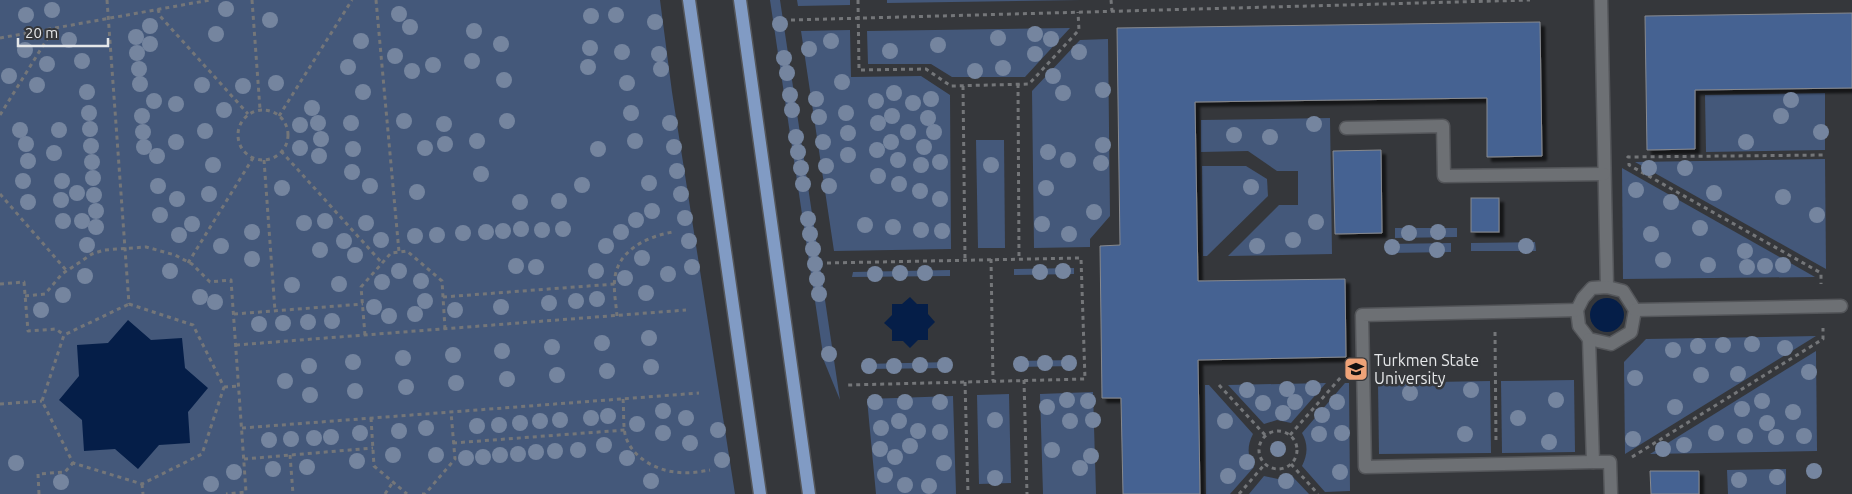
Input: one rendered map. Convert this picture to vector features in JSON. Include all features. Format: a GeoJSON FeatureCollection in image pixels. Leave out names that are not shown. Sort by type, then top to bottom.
{"type":"FeatureCollection","features":[{"type":"Feature","properties":{"kind":"main road"},"geometry":{"type":"LineString","coordinates":[[689,0],[760,494]]}},
{"type":"Feature","properties":{"kind":"main road"},"geometry":{"type":"LineString","coordinates":[[740,0],[809,494]]}},
{"type":"Feature","properties":{"kind":"lane"},"geometry":{"type":"LineString","coordinates":[[1601,0],[1607,287]]}},
{"type":"Feature","properties":{"kind":"lane"},"geometry":{"type":"LineString","coordinates":[[1346,128],[1443,126],[1444,176],[1604,174]]}},
{"type":"Feature","properties":{"kind":"lane"},"geometry":{"type":"LineString","coordinates":[[1589,339],[1611,344],[1631,332],[1635,310],[1624,291],[1607,287],[1592,288],[1583,298],[1577,310],[1579,326],[1589,339],[1593,462]]}},
{"type":"Feature","properties":{"kind":"lane"},"geometry":{"type":"LineString","coordinates":[[1635,310],[1841,306]]}},
{"type":"Feature","properties":{"kind":"lane"},"geometry":{"type":"LineString","coordinates":[[1577,310],[1362,315],[1365,467],[1610,462],[1611,494]]}},
{"type":"Feature","properties":{"kind":"path"},"geometry":{"type":"LineString","coordinates":[[108,0],[129,304]]}},
{"type":"Feature","properties":{"kind":"path"},"geometry":{"type":"LineString","coordinates":[[0,38],[210,0]]}},
{"type":"Feature","properties":{"kind":"path"},"geometry":{"type":"LineString","coordinates":[[252,0],[260,109]]}},
{"type":"Feature","properties":{"kind":"path"},"geometry":{"type":"LineString","coordinates":[[279,116],[352,0]]}},
{"type":"Feature","properties":{"kind":"path"},"geometry":{"type":"LineString","coordinates":[[376,0],[399,252]]}},
{"type":"Feature","properties":{"kind":"path"},"geometry":{"type":"LineString","coordinates":[[858,0],[859,70],[926,70],[951,86],[1029,84],[1078,30],[1078,12]]}},
{"type":"Feature","properties":{"kind":"path"},"geometry":{"type":"LineString","coordinates":[[1112,0],[1112,11]]}},
{"type":"Feature","properties":{"kind":"path"},"geometry":{"type":"LineString","coordinates":[[791,20],[1530,0]]}},
{"type":"Feature","properties":{"kind":"path"},"geometry":{"type":"LineString","coordinates":[[158,10],[160,16],[248,114]]}},
{"type":"Feature","properties":{"kind":"path"},"geometry":{"type":"LineString","coordinates":[[0,116],[49,36],[49,29]]}},
{"type":"Feature","properties":{"kind":"path"},"geometry":{"type":"LineString","coordinates":[[1018,84],[1019,258]]}},
{"type":"Feature","properties":{"kind":"path"},"geometry":{"type":"LineString","coordinates":[[963,86],[964,260]]}},
{"type":"Feature","properties":{"kind":"path"},"geometry":{"type":"LineString","coordinates":[[260,109],[279,116],[285,123],[288,135],[287,141],[277,156],[264,160],[248,155],[240,146],[237,134],[241,122],[248,114],[260,109]]}},
{"type":"Feature","properties":{"kind":"path"},"geometry":{"type":"LineString","coordinates":[[281,151],[382,263]]}},
{"type":"Feature","properties":{"kind":"path"},"geometry":{"type":"LineString","coordinates":[[1610,462],[1625,461],[1823,339],[1821,273],[1629,165],[1625,154]]}},
{"type":"Feature","properties":{"kind":"path"},"geometry":{"type":"LineString","coordinates":[[1628,158],[1825,155]]}},
{"type":"Feature","properties":{"kind":"path"},"geometry":{"type":"LineString","coordinates":[[188,263],[253,158]]}},
{"type":"Feature","properties":{"kind":"path"},"geometry":{"type":"LineString","coordinates":[[264,160],[275,311]]}},
{"type":"Feature","properties":{"kind":"path"},"geometry":{"type":"LineString","coordinates":[[0,194],[66,270]]}},
{"type":"Feature","properties":{"kind":"path"},"geometry":{"type":"LineString","coordinates":[[617,316],[614,284],[616,271],[620,263],[633,248],[650,238],[674,232]]}},
{"type":"Feature","properties":{"kind":"path"},"geometry":{"type":"LineString","coordinates":[[25,296],[46,294],[66,270],[92,254],[104,250],[146,247],[159,250],[175,255],[188,263],[204,274],[210,282],[231,280],[246,492],[226,494]]}},
{"type":"Feature","properties":{"kind":"path"},"geometry":{"type":"LineString","coordinates":[[365,335],[361,287],[391,253],[407,251],[442,281],[445,329]]}},
{"type":"Feature","properties":{"kind":"path"},"geometry":{"type":"LineString","coordinates":[[827,263],[1081,258],[1085,379],[848,384]]}},
{"type":"Feature","properties":{"kind":"path"},"geometry":{"type":"LineString","coordinates":[[991,259],[993,381]]}},
{"type":"Feature","properties":{"kind":"path"},"geometry":{"type":"LineString","coordinates":[[0,284],[24,282],[28,331],[56,329],[64,335]]}},
{"type":"Feature","properties":{"kind":"path"},"geometry":{"type":"LineString","coordinates":[[443,297],[614,284]]}},
{"type":"Feature","properties":{"kind":"path"},"geometry":{"type":"LineString","coordinates":[[129,304],[193,325],[224,387],[202,454],[142,484],[73,463],[42,401],[64,335],[129,304]]}},
{"type":"Feature","properties":{"kind":"path"},"geometry":{"type":"LineString","coordinates":[[233,314],[362,304]]}},
{"type":"Feature","properties":{"kind":"path"},"geometry":{"type":"LineString","coordinates":[[236,345],[686,310]]}},
{"type":"Feature","properties":{"kind":"path"},"geometry":{"type":"LineString","coordinates":[[1495,312],[1496,444]]}},
{"type":"Feature","properties":{"kind":"path"},"geometry":{"type":"LineString","coordinates":[[1290,435],[1346,371],[1363,370]]}},
{"type":"Feature","properties":{"kind":"path"},"geometry":{"type":"LineString","coordinates":[[1024,380],[1027,494]]}},
{"type":"Feature","properties":{"kind":"path"},"geometry":{"type":"LineString","coordinates":[[964,382],[968,494]]}},
{"type":"Feature","properties":{"kind":"path"},"geometry":{"type":"LineString","coordinates":[[1218,385],[1264,436]]}},
{"type":"Feature","properties":{"kind":"path"},"geometry":{"type":"LineString","coordinates":[[224,387],[239,386]]}},
{"type":"Feature","properties":{"kind":"path"},"geometry":{"type":"LineString","coordinates":[[242,428],[698,393]]}},
{"type":"Feature","properties":{"kind":"path"},"geometry":{"type":"LineString","coordinates":[[623,399],[625,430],[628,443],[644,460],[657,468],[683,473],[710,470]]}},
{"type":"Feature","properties":{"kind":"path"},"geometry":{"type":"LineString","coordinates":[[0,404],[42,401]]}},
{"type":"Feature","properties":{"kind":"path"},"geometry":{"type":"LineString","coordinates":[[422,494],[425,494],[454,459],[451,412]]}},
{"type":"Feature","properties":{"kind":"path"},"geometry":{"type":"LineString","coordinates":[[371,418],[374,466],[407,494]]}},
{"type":"Feature","properties":{"kind":"path"},"geometry":{"type":"LineString","coordinates":[[453,443],[625,430]]}},
{"type":"Feature","properties":{"kind":"path"},"geometry":{"type":"LineString","coordinates":[[1277,430],[1290,435],[1297,447],[1296,457],[1291,464],[1278,469],[1265,464],[1258,452],[1264,436],[1277,430]]}},
{"type":"Feature","properties":{"kind":"path"},"geometry":{"type":"LineString","coordinates":[[244,459],[373,448]]}},
{"type":"Feature","properties":{"kind":"path"},"geometry":{"type":"LineString","coordinates":[[290,455],[293,494]]}},
{"type":"Feature","properties":{"kind":"path"},"geometry":{"type":"LineString","coordinates":[[39,494],[38,474],[65,472],[73,463]]}},
{"type":"Feature","properties":{"kind":"path"},"geometry":{"type":"LineString","coordinates":[[1239,494],[1265,464]]}},
{"type":"Feature","properties":{"kind":"path"},"geometry":{"type":"LineString","coordinates":[[1291,464],[1318,494]]}},
{"type":"Feature","properties":{"kind":"path"},"geometry":{"type":"LineString","coordinates":[[385,494],[393,482]]}},
{"type":"Feature","properties":{"kind":"path"},"geometry":{"type":"LineString","coordinates":[[142,484],[143,494]]}},
{"type":"Feature","properties":{"kind":"shaded area"},"geometry":{"type":"Polygon","coordinates":[[[0,0],[660,0],[672,92],[735,494],[0,494],[0,0]]]}},
{"type":"Feature","properties":{"kind":"shaded area"},"geometry":{"type":"Polygon","coordinates":[[[770,0],[780,0],[840,400],[824,361],[770,0]]]}},
{"type":"Feature","properties":{"kind":"shaded area"},"geometry":{"type":"Polygon","coordinates":[[[797,0],[850,0],[850,5],[798,6],[797,0]]]}},
{"type":"Feature","properties":{"kind":"shaded area"},"geometry":{"type":"Polygon","coordinates":[[[887,0],[1081,0],[887,3],[887,0]]]}},
{"type":"Feature","properties":{"kind":"shaded area"},"geometry":{"type":"Polygon","coordinates":[[[1070,28],[1025,77],[952,77],[931,64],[868,64],[867,31],[1070,28]]]}},
{"type":"Feature","properties":{"kind":"shaded area"},"geometry":{"type":"Polygon","coordinates":[[[850,30],[851,77],[921,76],[950,95],[951,249],[834,251],[801,31],[850,30]]]}},
{"type":"Feature","properties":{"kind":"shaded area"},"geometry":{"type":"Polygon","coordinates":[[[1108,39],[1110,216],[1090,239],[1090,247],[1034,248],[1032,91],[1080,40],[1108,39]]]}},
{"type":"Feature","properties":{"kind":"shaded area"},"geometry":{"type":"Polygon","coordinates":[[[1825,93],[1825,150],[1706,152],[1705,95],[1825,93]]]}},
{"type":"Feature","properties":{"kind":"shaded area"},"geometry":{"type":"Polygon","coordinates":[[[1330,118],[1332,254],[1228,256],[1279,205],[1298,205],[1298,171],[1277,171],[1248,151],[1201,152],[1201,120],[1330,118]]]}},
{"type":"Feature","properties":{"kind":"shaded area"},"geometry":{"type":"Polygon","coordinates":[[[976,140],[1004,140],[1005,248],[978,248],[976,140]]]}},
{"type":"Feature","properties":{"kind":"shaded area"},"geometry":{"type":"Polygon","coordinates":[[[1825,159],[1826,269],[1635,162],[1825,159]]]}},
{"type":"Feature","properties":{"kind":"shaded area"},"geometry":{"type":"Polygon","coordinates":[[[1202,166],[1246,166],[1267,179],[1268,196],[1207,256],[1203,256],[1202,166]]]}},
{"type":"Feature","properties":{"kind":"shaded area"},"geometry":{"type":"Polygon","coordinates":[[[1622,168],[1815,277],[1623,279],[1622,168]]]}},
{"type":"Feature","properties":{"kind":"shaded area"},"geometry":{"type":"Polygon","coordinates":[[[1395,228],[1457,228],[1457,237],[1395,238],[1395,228]]]}},
{"type":"Feature","properties":{"kind":"shaded area"},"geometry":{"type":"Polygon","coordinates":[[[1535,242],[1536,251],[1471,251],[1471,243],[1535,242]]]}},
{"type":"Feature","properties":{"kind":"shaded area"},"geometry":{"type":"Polygon","coordinates":[[[1451,243],[1451,252],[1388,253],[1387,244],[1451,243]]]}},
{"type":"Feature","properties":{"kind":"shaded area"},"geometry":{"type":"Polygon","coordinates":[[[1074,268],[1074,274],[1014,275],[1014,269],[1074,268]]]}},
{"type":"Feature","properties":{"kind":"shaded area"},"geometry":{"type":"Polygon","coordinates":[[[950,270],[950,276],[852,277],[853,272],[950,270]]]}},
{"type":"Feature","properties":{"kind":"shaded area"},"geometry":{"type":"Polygon","coordinates":[[[910,297],[917,304],[928,304],[928,314],[935,322],[928,329],[928,340],[918,340],[910,348],[903,341],[892,341],[892,330],[884,323],[892,315],[892,304],[902,304],[910,297]]]}},
{"type":"Feature","properties":{"kind":"shaded area"},"geometry":{"type":"Polygon","coordinates":[[[1607,298],[1619,303],[1624,315],[1619,327],[1607,332],[1595,327],[1590,315],[1595,303],[1607,298]]]}},
{"type":"Feature","properties":{"kind":"shaded area"},"geometry":{"type":"Polygon","coordinates":[[[128,320],[151,340],[182,338],[185,368],[208,388],[188,412],[190,443],[159,445],[138,469],[115,449],[84,451],[82,420],[59,400],[79,376],[77,345],[108,343],[128,320]]]}},
{"type":"Feature","properties":{"kind":"shaded area"},"geometry":{"type":"Polygon","coordinates":[[[1816,336],[1625,454],[1624,362],[1646,339],[1816,336]]]}},
{"type":"Feature","properties":{"kind":"shaded area"},"geometry":{"type":"Polygon","coordinates":[[[1816,351],[1817,451],[1650,454],[1816,351]]]}},
{"type":"Feature","properties":{"kind":"shaded area"},"geometry":{"type":"Polygon","coordinates":[[[1074,360],[1075,366],[1015,367],[1015,361],[1074,360]]]}},
{"type":"Feature","properties":{"kind":"shaded area"},"geometry":{"type":"Polygon","coordinates":[[[951,362],[951,368],[864,369],[863,364],[951,362]]]}},
{"type":"Feature","properties":{"kind":"shaded area"},"geometry":{"type":"Polygon","coordinates":[[[1574,380],[1575,452],[1502,453],[1501,381],[1574,380]]]}},
{"type":"Feature","properties":{"kind":"shaded area"},"geometry":{"type":"Polygon","coordinates":[[[1490,381],[1491,453],[1379,454],[1378,383],[1490,381]]]}},
{"type":"Feature","properties":{"kind":"shaded area"},"geometry":{"type":"Polygon","coordinates":[[[1326,383],[1291,423],[1277,420],[1264,424],[1228,385],[1326,383]]]}},
{"type":"Feature","properties":{"kind":"shaded area"},"geometry":{"type":"Polygon","coordinates":[[[1345,383],[1349,383],[1350,491],[1325,492],[1302,466],[1306,449],[1302,433],[1345,383]]]}},
{"type":"Feature","properties":{"kind":"shaded area"},"geometry":{"type":"Polygon","coordinates":[[[1205,385],[1209,385],[1253,434],[1249,451],[1254,467],[1230,494],[1206,494],[1205,385]]]}},
{"type":"Feature","properties":{"kind":"shaded area"},"geometry":{"type":"Polygon","coordinates":[[[1093,392],[1096,494],[1043,494],[1040,394],[1093,392]]]}},
{"type":"Feature","properties":{"kind":"shaded area"},"geometry":{"type":"Polygon","coordinates":[[[1009,394],[1011,483],[979,484],[977,395],[1009,394]]]}},
{"type":"Feature","properties":{"kind":"shaded area"},"geometry":{"type":"Polygon","coordinates":[[[953,396],[956,494],[876,494],[867,399],[953,396]]]}},
{"type":"Feature","properties":{"kind":"shaded area"},"geometry":{"type":"Polygon","coordinates":[[[1786,469],[1786,494],[1728,494],[1727,470],[1786,469]]]}},
{"type":"Feature","properties":{"kind":"shaded area"},"geometry":{"type":"Polygon","coordinates":[[[1264,476],[1278,479],[1292,476],[1309,494],[1249,494],[1264,476]]]}},
{"type":"Feature","properties":{"kind":"building"},"geometry":{"type":"Polygon","coordinates":[[[1852,13],[1852,88],[1695,90],[1695,149],[1647,150],[1645,16],[1852,13]]]}},
{"type":"Feature","properties":{"kind":"building"},"geometry":{"type":"Polygon","coordinates":[[[1540,22],[1542,156],[1487,157],[1487,98],[1195,102],[1198,281],[1345,279],[1346,357],[1198,360],[1200,494],[1123,494],[1121,398],[1102,398],[1100,246],[1120,245],[1117,28],[1540,22]]]}},
{"type":"Feature","properties":{"kind":"building"},"geometry":{"type":"Polygon","coordinates":[[[1381,150],[1382,233],[1335,234],[1333,151],[1381,150]]]}},
{"type":"Feature","properties":{"kind":"building"},"geometry":{"type":"Polygon","coordinates":[[[1471,198],[1499,198],[1499,232],[1471,232],[1471,198]]]}},
{"type":"Feature","properties":{"kind":"building"},"geometry":{"type":"Polygon","coordinates":[[[1650,471],[1699,471],[1699,494],[1651,494],[1650,471]]]}},
{"type":"Feature","properties":{"kind":"place","name":"Turkmen State University"},"geometry":{"type":"Point","coordinates":[1356,369]}}]}
